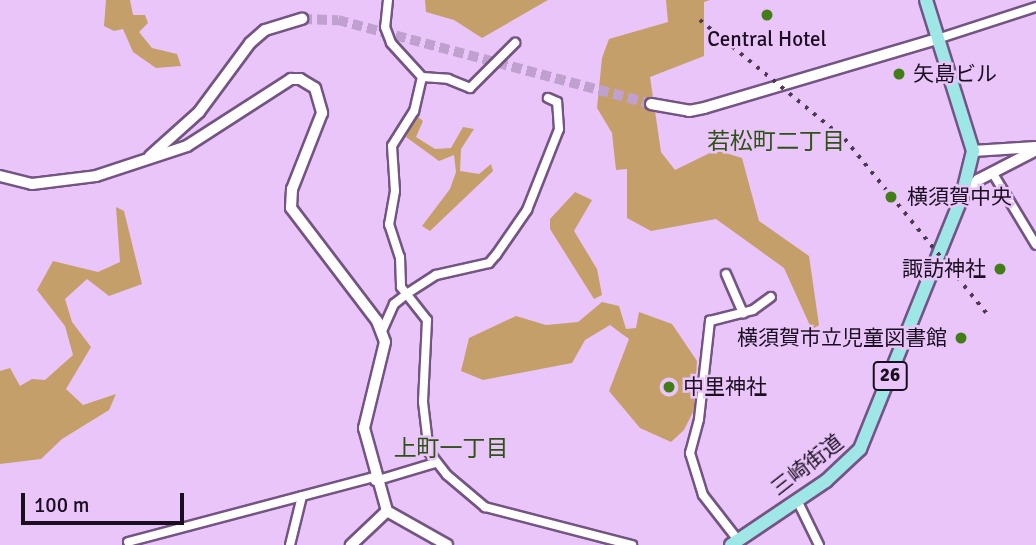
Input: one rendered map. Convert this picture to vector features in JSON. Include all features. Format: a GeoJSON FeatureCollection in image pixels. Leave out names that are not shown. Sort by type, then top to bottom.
{"type":"FeatureCollection","features":[{"type":"Feature","properties":{"kind":"main road"},"geometry":{"type":"LineString","coordinates":[[926,0],[973,151]]}},
{"type":"Feature","properties":{"kind":"main road","name":"三崎街道"},"geometry":{"type":"LineString","coordinates":[[735,542],[797,500],[860,449],[962,196],[973,151]]}},
{"type":"Feature","properties":{"kind":"street"},"geometry":{"type":"LineString","coordinates":[[388,0],[384,18],[391,43],[422,77],[448,79],[470,88],[515,43]]}},
{"type":"Feature","properties":{"kind":"street"},"geometry":{"type":"LineString","coordinates":[[651,104],[672,110],[704,108],[1036,7]]}},
{"type":"Feature","properties":{"kind":"street"},"geometry":{"type":"LineString","coordinates":[[143,161],[199,112],[250,43],[265,30],[302,19]]}},
{"type":"Feature","properties":{"kind":"street"},"geometry":{"type":"LineString","coordinates":[[422,77],[414,111],[392,146],[395,191],[389,224],[400,257],[401,286],[427,320],[423,402],[425,434],[435,463],[485,507],[632,545]]}},
{"type":"Feature","properties":{"kind":"street"},"geometry":{"type":"LineString","coordinates":[[0,176],[32,184],[63,183],[143,161],[187,146],[291,79],[308,82],[319,95],[323,113],[292,189],[291,208],[382,331],[385,357],[364,428],[375,479],[387,511],[447,545]]}},
{"type":"Feature","properties":{"kind":"street"},"geometry":{"type":"LineString","coordinates":[[382,331],[394,304],[408,293],[436,275],[489,263],[496,255],[527,210],[559,129],[557,102],[548,98]]}},
{"type":"Feature","properties":{"kind":"street"},"geometry":{"type":"LineString","coordinates":[[973,151],[1036,148]]}},
{"type":"Feature","properties":{"kind":"street"},"geometry":{"type":"LineString","coordinates":[[962,196],[992,172],[1036,148]]}},
{"type":"Feature","properties":{"kind":"street"},"geometry":{"type":"LineString","coordinates":[[992,172],[1036,245]]}},
{"type":"Feature","properties":{"kind":"street"},"geometry":{"type":"LineString","coordinates":[[726,274],[743,313]]}},
{"type":"Feature","properties":{"kind":"street"},"geometry":{"type":"LineString","coordinates":[[735,542],[703,495],[690,453],[699,419],[710,321],[743,313],[771,297]]}},
{"type":"Feature","properties":{"kind":"street"},"geometry":{"type":"LineString","coordinates":[[128,542],[435,463]]}},
{"type":"Feature","properties":{"kind":"street"},"geometry":{"type":"LineString","coordinates":[[290,545],[303,496]]}},
{"type":"Feature","properties":{"kind":"street"},"geometry":{"type":"LineString","coordinates":[[797,500],[819,545]]}},
{"type":"Feature","properties":{"kind":"street"},"geometry":{"type":"LineString","coordinates":[[351,545],[387,511]]}},
{"type":"Feature","properties":{"kind":"shaded area"},"geometry":{"type":"Polygon","coordinates":[[[106,0],[130,0],[133,15],[145,15],[148,23],[139,32],[152,48],[177,54],[181,66],[156,68],[133,52],[123,29],[114,31],[104,26],[106,0]]]}},
{"type":"Feature","properties":{"kind":"shaded area"},"geometry":{"type":"Polygon","coordinates":[[[425,0],[548,0],[482,38],[454,20],[426,12],[425,0]]]}},
{"type":"Feature","properties":{"kind":"shaded area"},"geometry":{"type":"Polygon","coordinates":[[[666,0],[710,0],[704,2],[704,56],[650,77],[661,152],[675,170],[716,150],[742,158],[759,221],[809,256],[819,325],[812,330],[784,268],[716,219],[651,231],[627,218],[627,169],[616,170],[612,133],[597,108],[602,58],[609,39],[668,22],[666,0]]]}},
{"type":"Feature","properties":{"kind":"shaded area"},"geometry":{"type":"Polygon","coordinates":[[[417,116],[423,121],[416,137],[435,149],[451,148],[463,127],[474,129],[461,149],[460,171],[479,174],[491,164],[493,171],[430,231],[422,226],[450,189],[456,172],[454,155],[439,161],[406,137],[417,116]]]}},
{"type":"Feature","properties":{"kind":"shaded area"},"geometry":{"type":"Polygon","coordinates":[[[575,192],[592,200],[574,231],[597,269],[602,295],[594,299],[550,229],[550,219],[575,192]]]}},
{"type":"Feature","properties":{"kind":"shaded area"},"geometry":{"type":"Polygon","coordinates":[[[116,207],[124,211],[142,284],[109,296],[87,279],[65,299],[72,322],[91,347],[66,389],[83,405],[116,394],[109,410],[62,439],[41,459],[0,464],[0,371],[10,368],[20,386],[32,379],[45,380],[73,355],[65,326],[37,290],[53,261],[98,272],[120,262],[116,207]]]}},
{"type":"Feature","properties":{"kind":"shaded area"},"geometry":{"type":"Polygon","coordinates":[[[602,302],[619,306],[626,329],[636,328],[639,312],[672,324],[697,361],[694,410],[684,430],[671,442],[640,428],[609,391],[629,339],[610,325],[585,340],[572,363],[483,380],[461,371],[469,338],[516,316],[546,325],[578,322],[602,302]]]}},
{"type":"Feature","properties":{"kind":"tunnel"},"geometry":{"type":"LineString","coordinates":[[302,19],[338,20],[651,104]]}},
{"type":"Feature","properties":{"kind":"railway"},"geometry":{"type":"LineString","coordinates":[[700,20],[845,139],[988,315]]}},
{"type":"Feature","properties":{"kind":"place","name":"Central Hotel"},"geometry":{"type":"Point","coordinates":[767,15]}},
{"type":"Feature","properties":{"kind":"place","name":"矢島ビル"},"geometry":{"type":"Point","coordinates":[899,74]}},
{"type":"Feature","properties":{"kind":"place","name":"横須賀中央"},"geometry":{"type":"Point","coordinates":[891,197]}},
{"type":"Feature","properties":{"kind":"place","name":"諏訪神社"},"geometry":{"type":"Point","coordinates":[1000,269]}},
{"type":"Feature","properties":{"kind":"place","name":"横須賀市立児童図書館"},"geometry":{"type":"Point","coordinates":[961,338]}},
{"type":"Feature","properties":{"kind":"place","name":"中里神社"},"geometry":{"type":"Point","coordinates":[669,387]}},
{"type":"Feature","properties":{"kind":"district","name":"若松町二丁目"},"geometry":{"type":"Point","coordinates":[776,142]}},
{"type":"Feature","properties":{"kind":"district","name":"上町一丁目"},"geometry":{"type":"Point","coordinates":[451,449]}}]}
